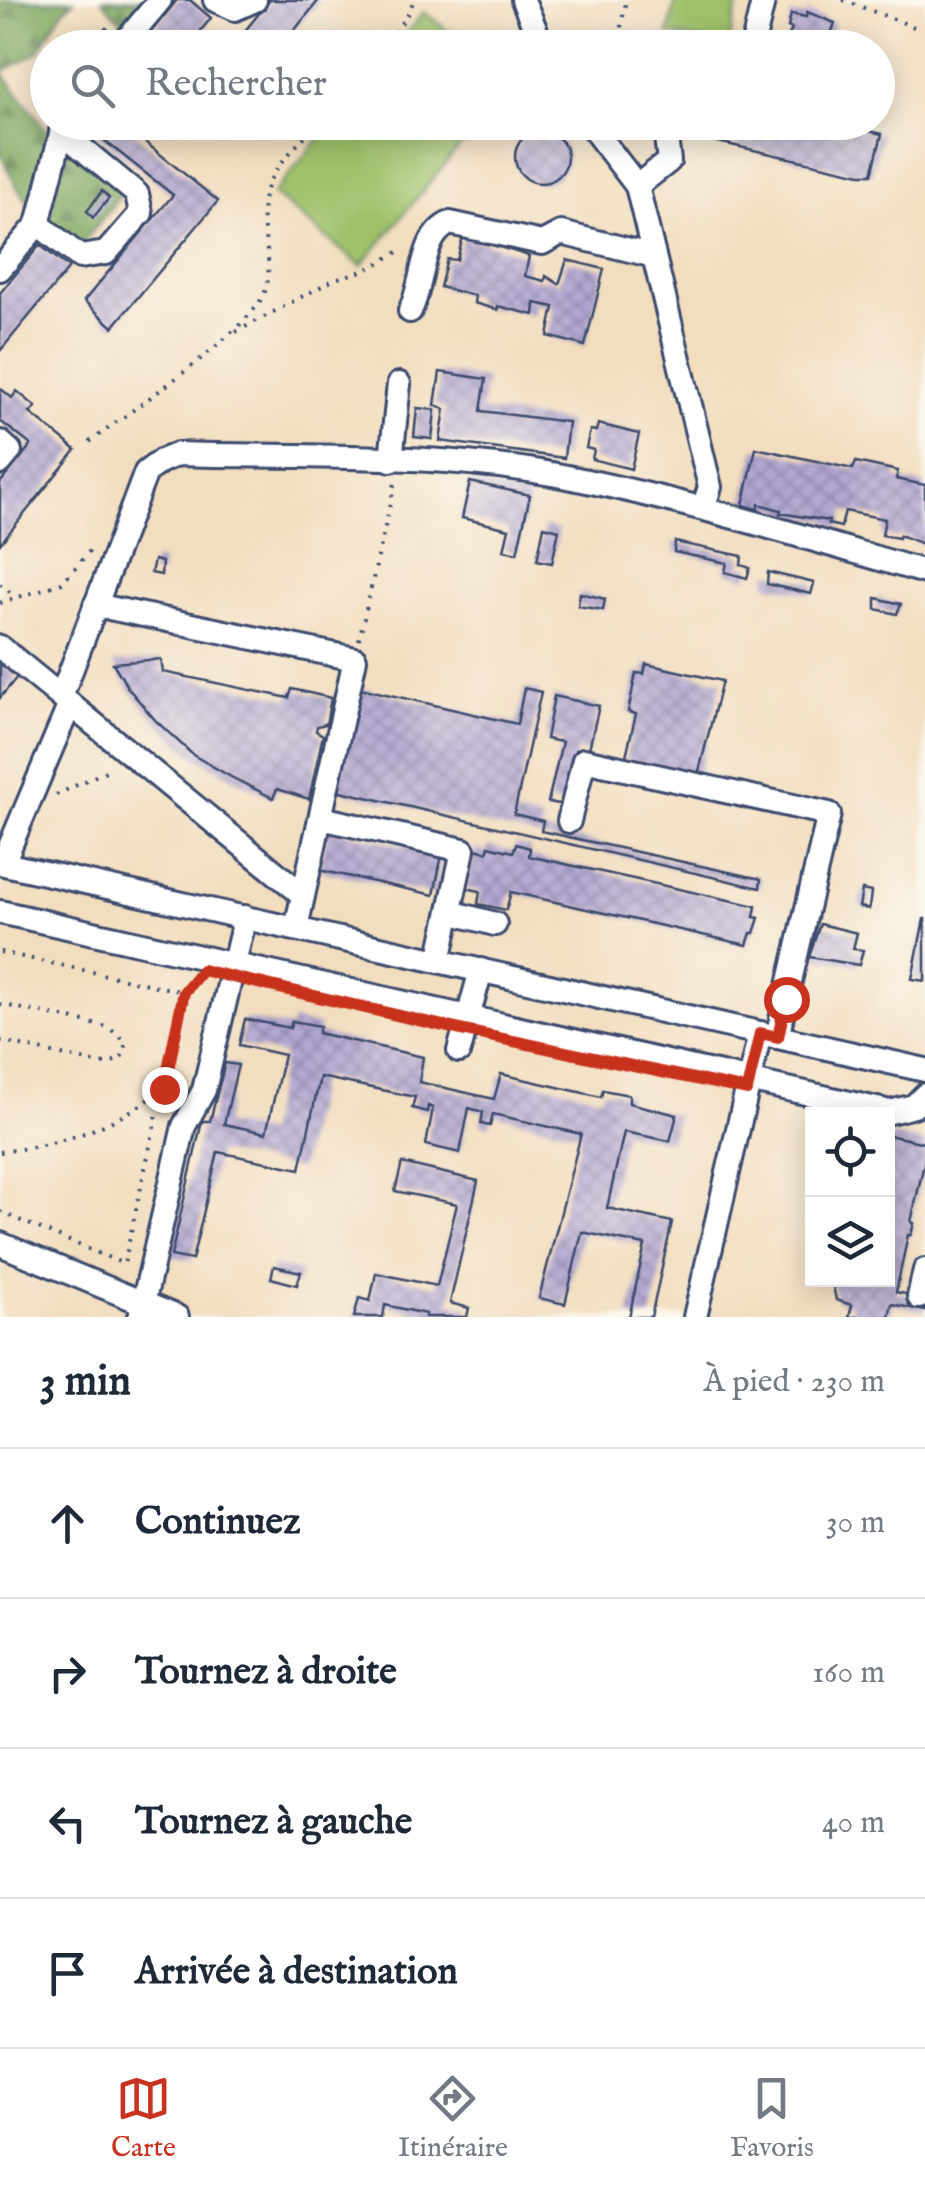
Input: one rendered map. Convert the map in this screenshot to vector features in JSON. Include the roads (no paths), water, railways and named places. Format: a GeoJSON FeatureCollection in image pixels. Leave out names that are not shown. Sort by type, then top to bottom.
{"type":"FeatureCollection","features":[{"type":"Feature","properties":{"kind":"lane"},"geometry":{"type":"LineString","coordinates":[[135,30],[160,0]]}},
{"type":"Feature","properties":{"kind":"lane"},"geometry":{"type":"LineString","coordinates":[[215,0],[235,9],[256,0]]}},
{"type":"Feature","properties":{"kind":"lane"},"geometry":{"type":"LineString","coordinates":[[523,0],[536,30]]}},
{"type":"Feature","properties":{"kind":"lane"},"geometry":{"type":"LineString","coordinates":[[756,30],[763,2]]}},
{"type":"Feature","properties":{"kind":"lane"},"geometry":{"type":"LineString","coordinates":[[0,269],[38,224],[60,140]]}},
{"type":"Feature","properties":{"kind":"lane"},"geometry":{"type":"LineString","coordinates":[[38,224],[80,257],[106,253],[140,213],[137,194],[77,140]]}},
{"type":"Feature","properties":{"kind":"lane"},"geometry":{"type":"LineString","coordinates":[[602,140],[637,186],[710,487],[703,508]]}},
{"type":"Feature","properties":{"kind":"lane"},"geometry":{"type":"LineString","coordinates":[[637,186],[669,161],[666,140]]}},
{"type":"Feature","properties":{"kind":"lane"},"geometry":{"type":"LineString","coordinates":[[410,311],[420,292],[430,240],[437,229],[450,224],[542,243],[560,232],[654,256]]}},
{"type":"Feature","properties":{"kind":"lane"},"geometry":{"type":"LineString","coordinates":[[396,460],[399,384]]}},
{"type":"Feature","properties":{"kind":"lane"},"geometry":{"type":"LineString","coordinates":[[0,442],[10,450],[0,462]]}},
{"type":"Feature","properties":{"kind":"lane"},"geometry":{"type":"LineString","coordinates":[[925,572],[703,508],[556,475],[396,460],[178,454],[146,472],[32,794],[1,863],[925,1070]]}},
{"type":"Feature","properties":{"kind":"lane"},"geometry":{"type":"LineString","coordinates":[[96,605],[355,659],[296,928]]}},
{"type":"Feature","properties":{"kind":"lane"},"geometry":{"type":"LineString","coordinates":[[0,647],[303,895]]}},
{"type":"Feature","properties":{"kind":"lane"},"geometry":{"type":"LineString","coordinates":[[569,821],[584,760],[828,814],[769,1035],[750,1080],[695,1317]]}},
{"type":"Feature","properties":{"kind":"lane"},"geometry":{"type":"LineString","coordinates":[[321,818],[463,850],[439,961]]}},
{"type":"Feature","properties":{"kind":"lane"},"geometry":{"type":"LineString","coordinates":[[0,912],[232,971],[469,1017],[868,1107]]}},
{"type":"Feature","properties":{"kind":"lane"},"geometry":{"type":"LineString","coordinates":[[450,912],[495,924]]}},
{"type":"Feature","properties":{"kind":"lane"},"geometry":{"type":"LineString","coordinates":[[141,1310],[184,1126],[204,1090],[245,917]]}},
{"type":"Feature","properties":{"kind":"lane"},"geometry":{"type":"LineString","coordinates":[[459,1051],[482,970]]}},
{"type":"Feature","properties":{"kind":"lane"},"geometry":{"type":"LineString","coordinates":[[895,1111],[914,1106],[925,1096]]}},
{"type":"Feature","properties":{"kind":"lane"},"geometry":{"type":"LineString","coordinates":[[895,1113],[925,1118]]}},
{"type":"Feature","properties":{"kind":"lane"},"geometry":{"type":"LineString","coordinates":[[0,1244],[141,1310],[177,1317]]}},
{"type":"Feature","properties":{"kind":"lane"},"geometry":{"type":"LineString","coordinates":[[917,1308],[925,1270]]}}]}
